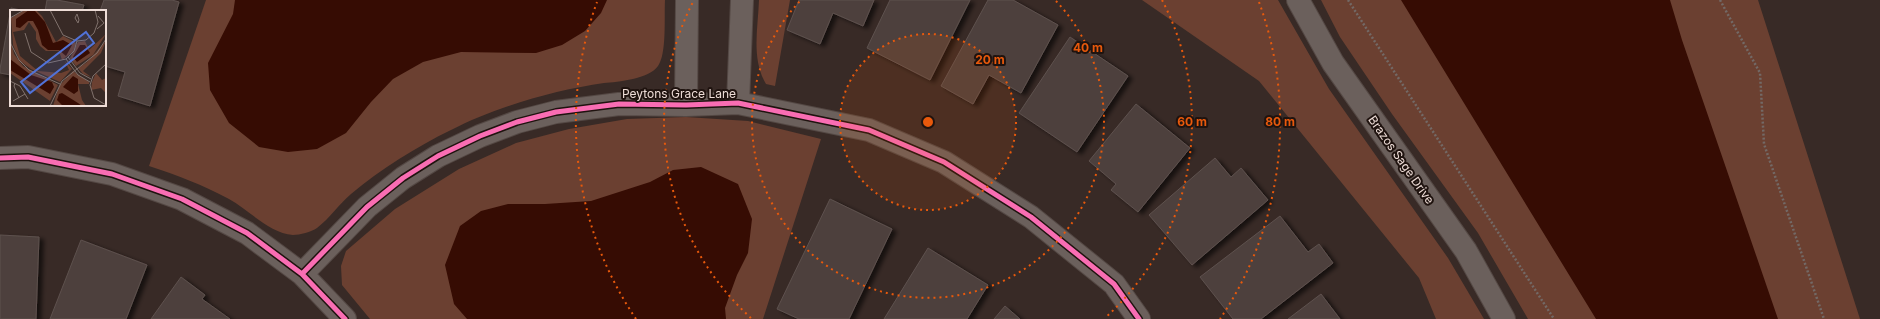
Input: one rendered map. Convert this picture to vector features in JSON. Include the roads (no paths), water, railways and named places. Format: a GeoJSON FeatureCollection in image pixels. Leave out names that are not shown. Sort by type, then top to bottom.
{"type":"FeatureCollection","features":[{"type":"Feature","properties":{"kind":"street"},"geometry":{"type":"LineString","coordinates":[[686,105],[687,0]]}},
{"type":"Feature","properties":{"kind":"street"},"geometry":{"type":"LineString","coordinates":[[738,104],[742,0]]}},
{"type":"Feature","properties":{"kind":"street","name":"Brazos Sage Drive"},"geometry":{"type":"LineString","coordinates":[[1298,0],[1333,63],[1466,252],[1504,319]]}},
{"type":"Feature","properties":{"kind":"street","name":"Peytons Grace Lane"},"geometry":{"type":"LineString","coordinates":[[302,274],[367,207],[403,178],[438,156],[480,136],[517,122],[556,112],[619,104],[738,104],[869,130],[944,162],[1031,217],[1114,284],[1139,319]]}},
{"type":"Feature","properties":{"kind":"street"},"geometry":{"type":"LineString","coordinates":[[0,158],[28,157],[112,174],[182,198],[247,233],[302,274],[345,319]]}}]}
